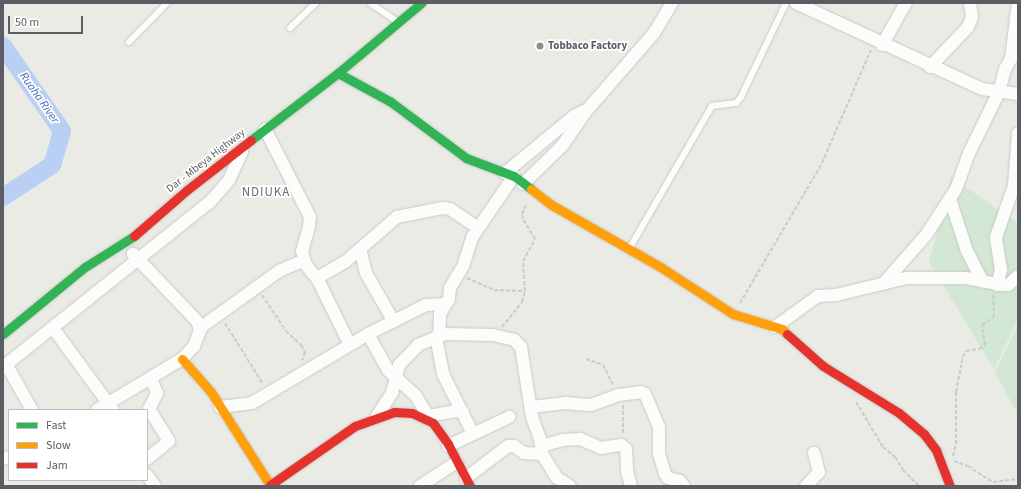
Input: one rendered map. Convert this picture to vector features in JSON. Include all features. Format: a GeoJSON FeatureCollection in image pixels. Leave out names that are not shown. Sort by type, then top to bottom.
{"type":"FeatureCollection","features":[{"type":"Feature","properties":{"kind":"main road","name":"Dar - Mbeya Highway"},"geometry":{"type":"LineString","coordinates":[[3,334],[85,267],[124,244],[187,190],[338,73],[397,21],[421,3]]}},
{"type":"Feature","properties":{"kind":"main road"},"geometry":{"type":"LineString","coordinates":[[338,73],[391,102],[466,158],[514,178],[550,204],[628,250],[662,268],[734,314],[782,329],[822,366],[857,389],[899,413],[924,434],[942,464],[950,486]]}},
{"type":"Feature","properties":{"kind":"main road"},"geometry":{"type":"LineString","coordinates":[[182,359],[211,392],[270,486],[332,440],[377,416],[394,412],[412,413],[424,416],[430,420],[448,446],[468,482]]}},
{"type":"Feature","properties":{"kind":"street"},"geometry":{"type":"LineString","coordinates":[[514,178],[562,146],[588,109],[641,50],[663,22],[672,3]]}},
{"type":"Feature","properties":{"kind":"street"},"geometry":{"type":"LineString","coordinates":[[796,3],[878,43],[982,89],[1018,94]]}},
{"type":"Feature","properties":{"kind":"street"},"geometry":{"type":"LineString","coordinates":[[878,43],[906,3]]}},
{"type":"Feature","properties":{"kind":"street"},"geometry":{"type":"LineString","coordinates":[[930,67],[968,27],[972,17],[970,3]]}},
{"type":"Feature","properties":{"kind":"street"},"geometry":{"type":"LineString","coordinates":[[883,284],[926,235],[950,200],[969,153],[999,92],[1005,69],[1011,59],[1018,3]]}},
{"type":"Feature","properties":{"kind":"street"},"geometry":{"type":"LineString","coordinates":[[473,434],[443,374],[438,337],[438,319],[478,228],[514,178],[574,116],[588,109]]}},
{"type":"Feature","properties":{"kind":"street"},"geometry":{"type":"LineString","coordinates":[[265,129],[310,217],[310,227],[302,251],[305,262],[317,278],[350,345]]}},
{"type":"Feature","properties":{"kind":"street"},"geometry":{"type":"LineString","coordinates":[[990,284],[1001,270],[996,237],[1014,186],[1018,133]]}},
{"type":"Feature","properties":{"kind":"street"},"geometry":{"type":"LineString","coordinates":[[31,409],[5,365],[218,194],[229,180],[246,144]]}},
{"type":"Feature","properties":{"kind":"street"},"geometry":{"type":"LineString","coordinates":[[950,200],[967,251],[990,284]]}},
{"type":"Feature","properties":{"kind":"street"},"geometry":{"type":"LineString","coordinates":[[317,278],[346,262],[397,217],[434,208],[450,209],[478,228]]}},
{"type":"Feature","properties":{"kind":"street"},"geometry":{"type":"LineString","coordinates":[[124,244],[197,321],[200,328]]}},
{"type":"Feature","properties":{"kind":"street"},"geometry":{"type":"LineString","coordinates":[[360,249],[366,273],[394,322]]}},
{"type":"Feature","properties":{"kind":"street"},"geometry":{"type":"LineString","coordinates":[[100,409],[111,406],[182,359],[194,346],[200,328],[219,314],[279,271],[297,262],[305,262]]}},
{"type":"Feature","properties":{"kind":"street"},"geometry":{"type":"LineString","coordinates":[[775,327],[818,296],[836,295],[907,278],[929,277],[1008,285],[1018,276]]}},
{"type":"Feature","properties":{"kind":"street"},"geometry":{"type":"LineString","coordinates":[[220,407],[252,403],[368,334],[426,305],[445,304]]}},
{"type":"Feature","properties":{"kind":"street"},"geometry":{"type":"LineString","coordinates":[[426,305],[438,319]]}},
{"type":"Feature","properties":{"kind":"street"},"geometry":{"type":"LineString","coordinates":[[53,328],[111,406]]}},
{"type":"Feature","properties":{"kind":"street"},"geometry":{"type":"LineString","coordinates":[[368,334],[388,370],[416,396],[430,420],[455,410],[463,412]]}},
{"type":"Feature","properties":{"kind":"street"},"geometry":{"type":"LineString","coordinates":[[377,416],[392,393],[395,377],[404,357],[418,345],[438,337],[497,336],[520,344],[541,450],[557,478],[570,486]]}},
{"type":"Feature","properties":{"kind":"street"},"geometry":{"type":"LineString","coordinates":[[148,458],[169,441],[149,409],[156,393],[151,379]]}},
{"type":"Feature","properties":{"kind":"street"},"geometry":{"type":"LineString","coordinates":[[532,407],[566,402],[591,405],[620,395],[641,392],[645,394],[658,427],[659,454],[665,474],[668,478],[680,481],[684,486]]}},
{"type":"Feature","properties":{"kind":"street"},"geometry":{"type":"LineString","coordinates":[[448,446],[509,416]]}},
{"type":"Feature","properties":{"kind":"street"},"geometry":{"type":"LineString","coordinates":[[468,482],[508,446],[514,446],[524,453],[541,450],[563,440],[580,440],[601,448],[616,444],[624,447],[631,486]]}},
{"type":"Feature","properties":{"kind":"street"},"geometry":{"type":"LineString","coordinates":[[806,486],[818,472],[814,453]]}},
{"type":"Feature","properties":{"kind":"street"},"geometry":{"type":"LineString","coordinates":[[420,486],[457,462]]}},
{"type":"Feature","properties":{"kind":"lane"},"geometry":{"type":"LineString","coordinates":[[128,42],[166,3]]}},
{"type":"Feature","properties":{"kind":"lane"},"geometry":{"type":"LineString","coordinates":[[290,28],[316,3]]}},
{"type":"Feature","properties":{"kind":"lane"},"geometry":{"type":"LineString","coordinates":[[370,3],[397,21]]}},
{"type":"Feature","properties":{"kind":"lane"},"geometry":{"type":"LineString","coordinates":[[628,250],[712,106],[736,103],[741,97],[786,3]]}},
{"type":"Feature","properties":{"kind":"path"},"geometry":{"type":"LineString","coordinates":[[734,314],[822,163],[878,43]]}},
{"type":"Feature","properties":{"kind":"path"},"geometry":{"type":"LineString","coordinates":[[497,336],[517,310],[525,291],[523,261],[535,236],[523,219],[522,214],[534,192]]}},
{"type":"Feature","properties":{"kind":"path"},"geometry":{"type":"LineString","coordinates":[[457,275],[494,290],[525,291]]}},
{"type":"Feature","properties":{"kind":"path"},"geometry":{"type":"LineString","coordinates":[[954,461],[956,444],[956,392],[963,356],[966,351],[979,350],[985,345],[982,325],[994,317],[990,284]]}},
{"type":"Feature","properties":{"kind":"path"},"geometry":{"type":"LineString","coordinates":[[257,288],[286,331],[301,345],[305,352],[296,378]]}},
{"type":"Feature","properties":{"kind":"path"},"geometry":{"type":"LineString","coordinates":[[219,314],[269,393]]}},
{"type":"Feature","properties":{"kind":"path"},"geometry":{"type":"LineString","coordinates":[[586,360],[603,365],[610,381],[620,395],[624,411],[624,447]]}},
{"type":"Feature","properties":{"kind":"path"},"geometry":{"type":"LineString","coordinates":[[857,389],[856,403],[868,426],[883,447],[895,457],[903,470],[919,486]]}},
{"type":"Feature","properties":{"kind":"path"},"geometry":{"type":"LineString","coordinates":[[942,464],[954,461],[968,466],[993,482],[1018,479]]}},
{"type":"Feature","properties":{"kind":"green space"},"geometry":{"type":"Polygon","coordinates":[[[951,177],[1018,223],[1018,319],[994,369],[929,262],[951,177]]]}},
{"type":"Feature","properties":{"kind":"green space"},"geometry":{"type":"Polygon","coordinates":[[[1018,325],[1018,415],[995,372],[1018,325]]]}},
{"type":"Feature","properties":{"kind":"waterway","name":"Ruaha River"},"geometry":{"type":"LineString","coordinates":[[3,46],[62,131],[52,165],[3,197]]}},
{"type":"Feature","properties":{"kind":"traffic: fast"},"geometry":{"type":"LineString","coordinates":[[251,140],[338,73],[421,3]]}},
{"type":"Feature","properties":{"kind":"traffic: fast"},"geometry":{"type":"LineString","coordinates":[[338,73],[391,102],[466,158],[514,176],[531,189]]}},
{"type":"Feature","properties":{"kind":"traffic: fast"},"geometry":{"type":"LineString","coordinates":[[3,334],[85,267],[134,236]]}},
{"type":"Feature","properties":{"kind":"traffic: slow"},"geometry":{"type":"LineString","coordinates":[[531,189],[550,204],[662,268],[733,314],[782,329],[787,334]]}},
{"type":"Feature","properties":{"kind":"traffic: slow"},"geometry":{"type":"LineString","coordinates":[[182,359],[211,392],[270,485]]}},
{"type":"Feature","properties":{"kind":"traffic: jam"},"geometry":{"type":"LineString","coordinates":[[134,236],[187,190],[251,140]]}},
{"type":"Feature","properties":{"kind":"traffic: jam"},"geometry":{"type":"LineString","coordinates":[[787,334],[823,366],[899,413],[924,434],[936,450],[950,486]]}},
{"type":"Feature","properties":{"kind":"traffic: jam"},"geometry":{"type":"LineString","coordinates":[[270,485],[355,426],[394,412],[412,413],[433,423],[448,444],[470,486]]}},
{"type":"Feature","properties":{"kind":"place","name":"Tobbaco Factory"},"geometry":{"type":"Point","coordinates":[540,46]}},
{"type":"Feature","properties":{"kind":"district","name":"NDIUKA"},"geometry":{"type":"Point","coordinates":[266,192]}}]}
